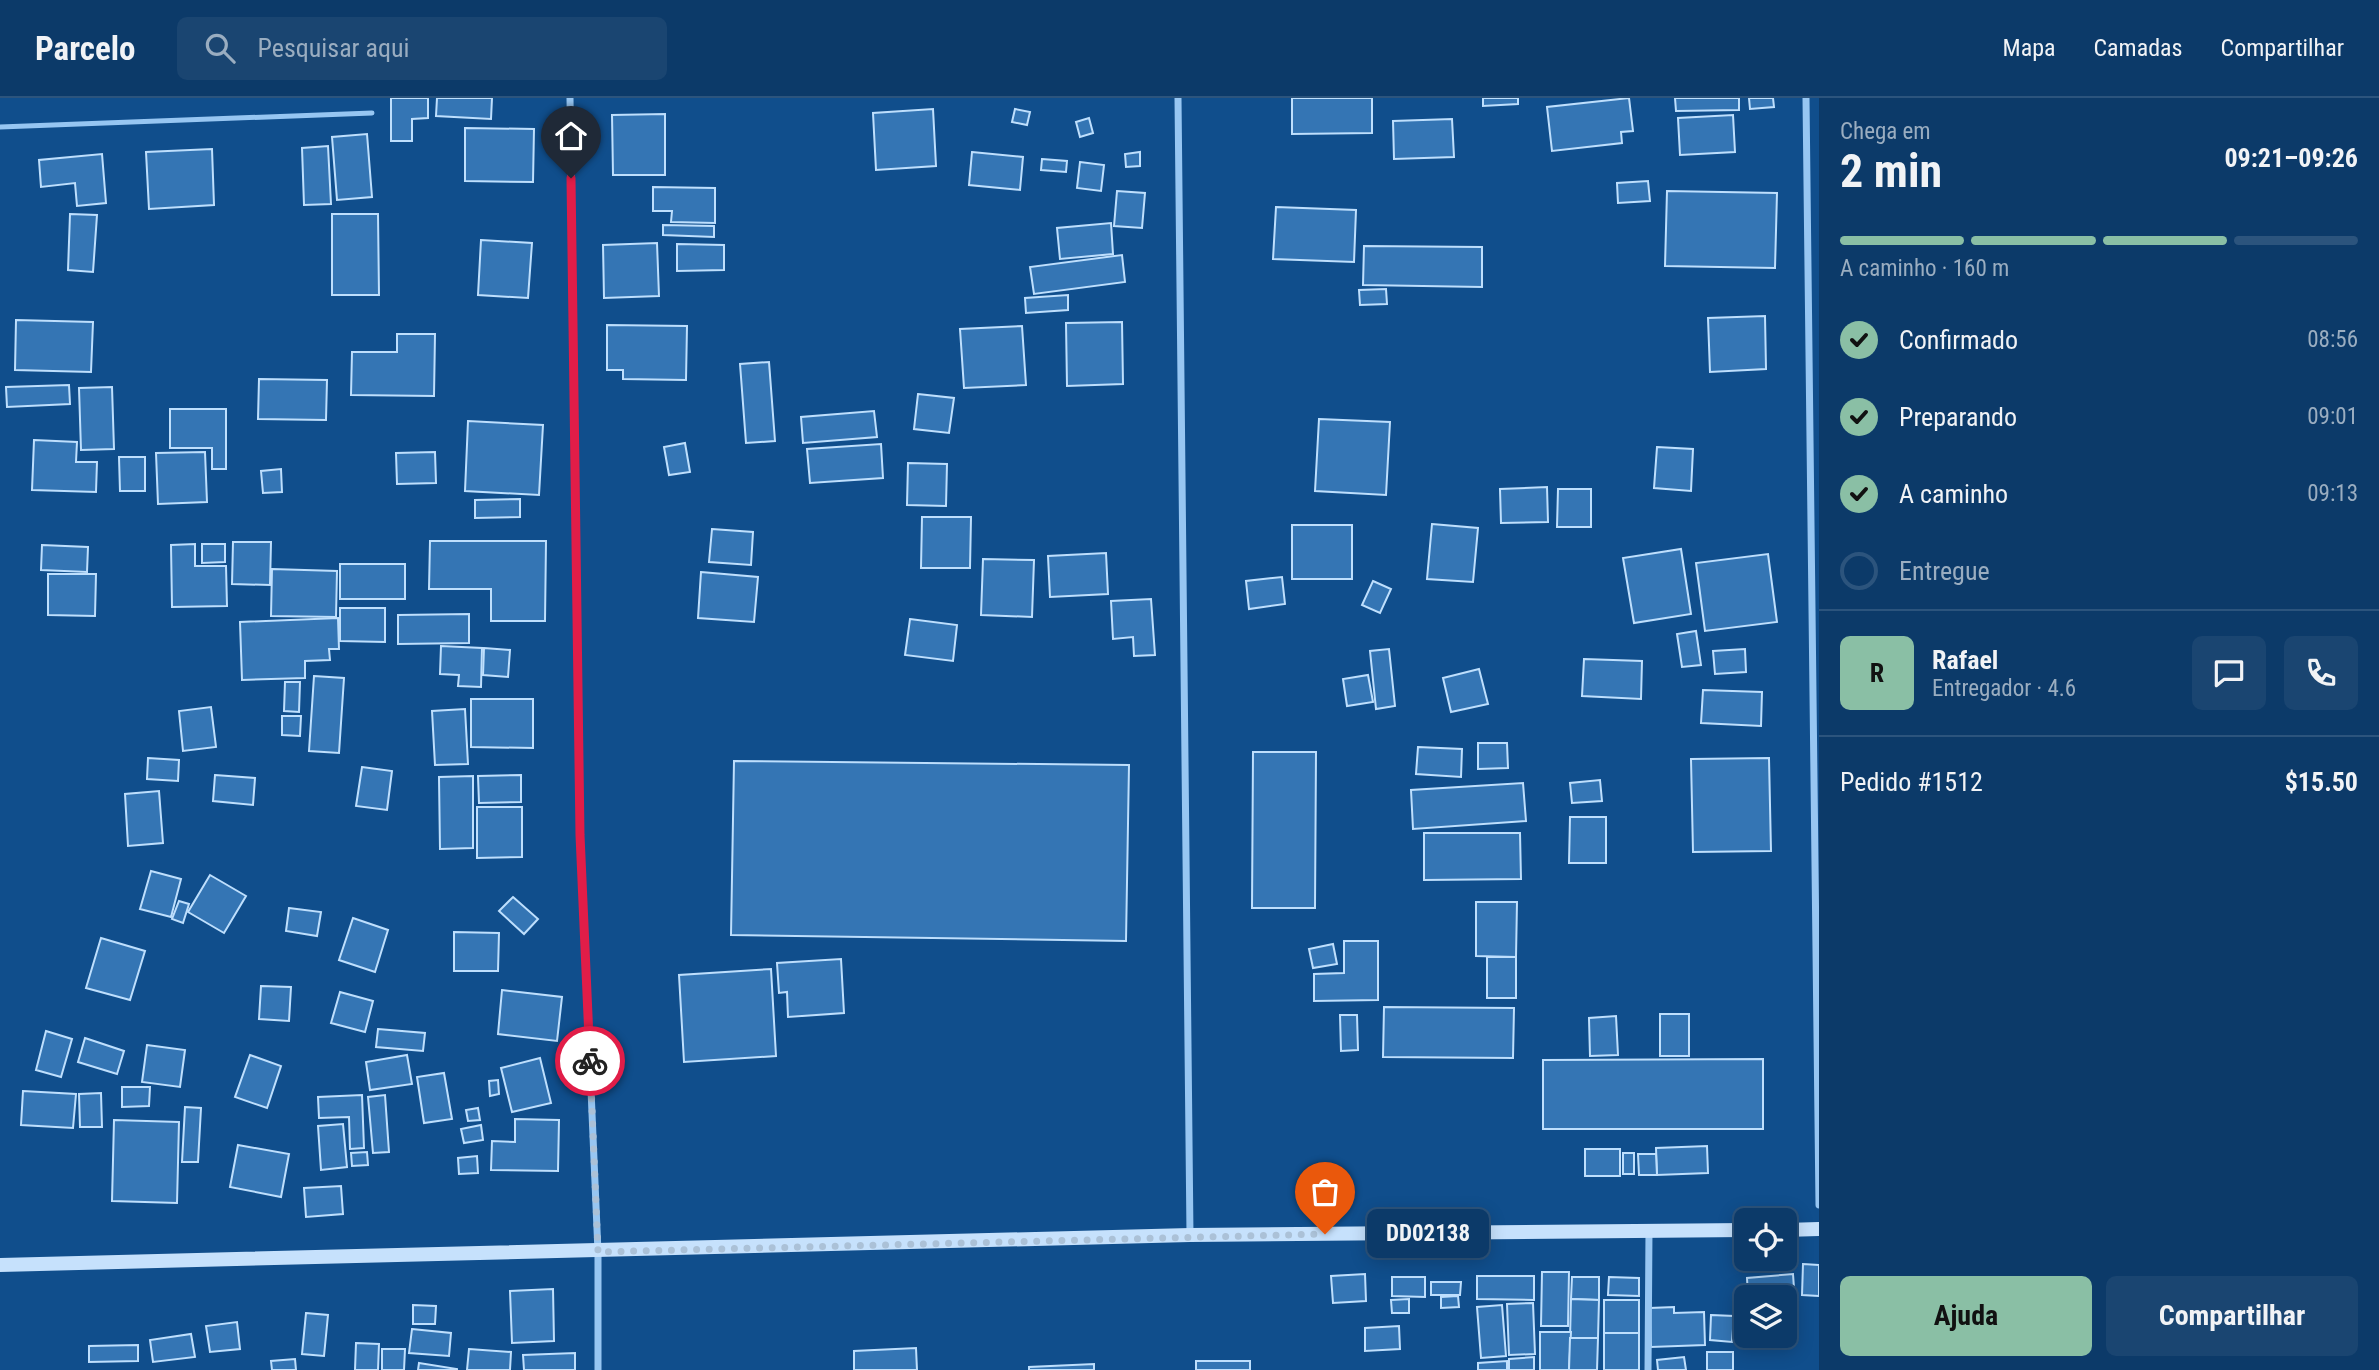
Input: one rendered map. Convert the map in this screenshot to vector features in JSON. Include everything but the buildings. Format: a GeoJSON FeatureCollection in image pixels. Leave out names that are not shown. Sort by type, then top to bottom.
{"type":"FeatureCollection","features":[{"type":"Feature","properties":{"kind":"main road"},"geometry":{"type":"LineString","coordinates":[[1797,1230],[1819,1229]]}},
{"type":"Feature","properties":{"kind":"main road"},"geometry":{"type":"LineString","coordinates":[[0,1265],[1190,1236],[1734,1230]]}},
{"type":"Feature","properties":{"kind":"street"},"geometry":{"type":"LineString","coordinates":[[570,98],[580,835],[598,1252],[598,1370]]}},
{"type":"Feature","properties":{"kind":"street"},"geometry":{"type":"LineString","coordinates":[[1178,98],[1190,1236]]}},
{"type":"Feature","properties":{"kind":"street"},"geometry":{"type":"LineString","coordinates":[[1806,98],[1819,1205]]}},
{"type":"Feature","properties":{"kind":"street"},"geometry":{"type":"LineString","coordinates":[[1648,1370],[1649,1231]]}},
{"type":"Feature","properties":{"kind":"lane"},"geometry":{"type":"LineString","coordinates":[[0,127],[372,113]]}},
{"type":"Feature","properties":{"kind":"way so far"},"geometry":{"type":"LineString","coordinates":[[590,1061],[598,1252],[1325,1234]]}},
{"type":"Feature","properties":{"kind":"place","name":"DD02138"},"geometry":{"type":"Point","coordinates":[1325,1234]}},
{"type":"Feature","properties":{"kind":"route"},"geometry":{"type":"LineString","coordinates":[[571,178],[580,835],[590,1061]]}}]}
